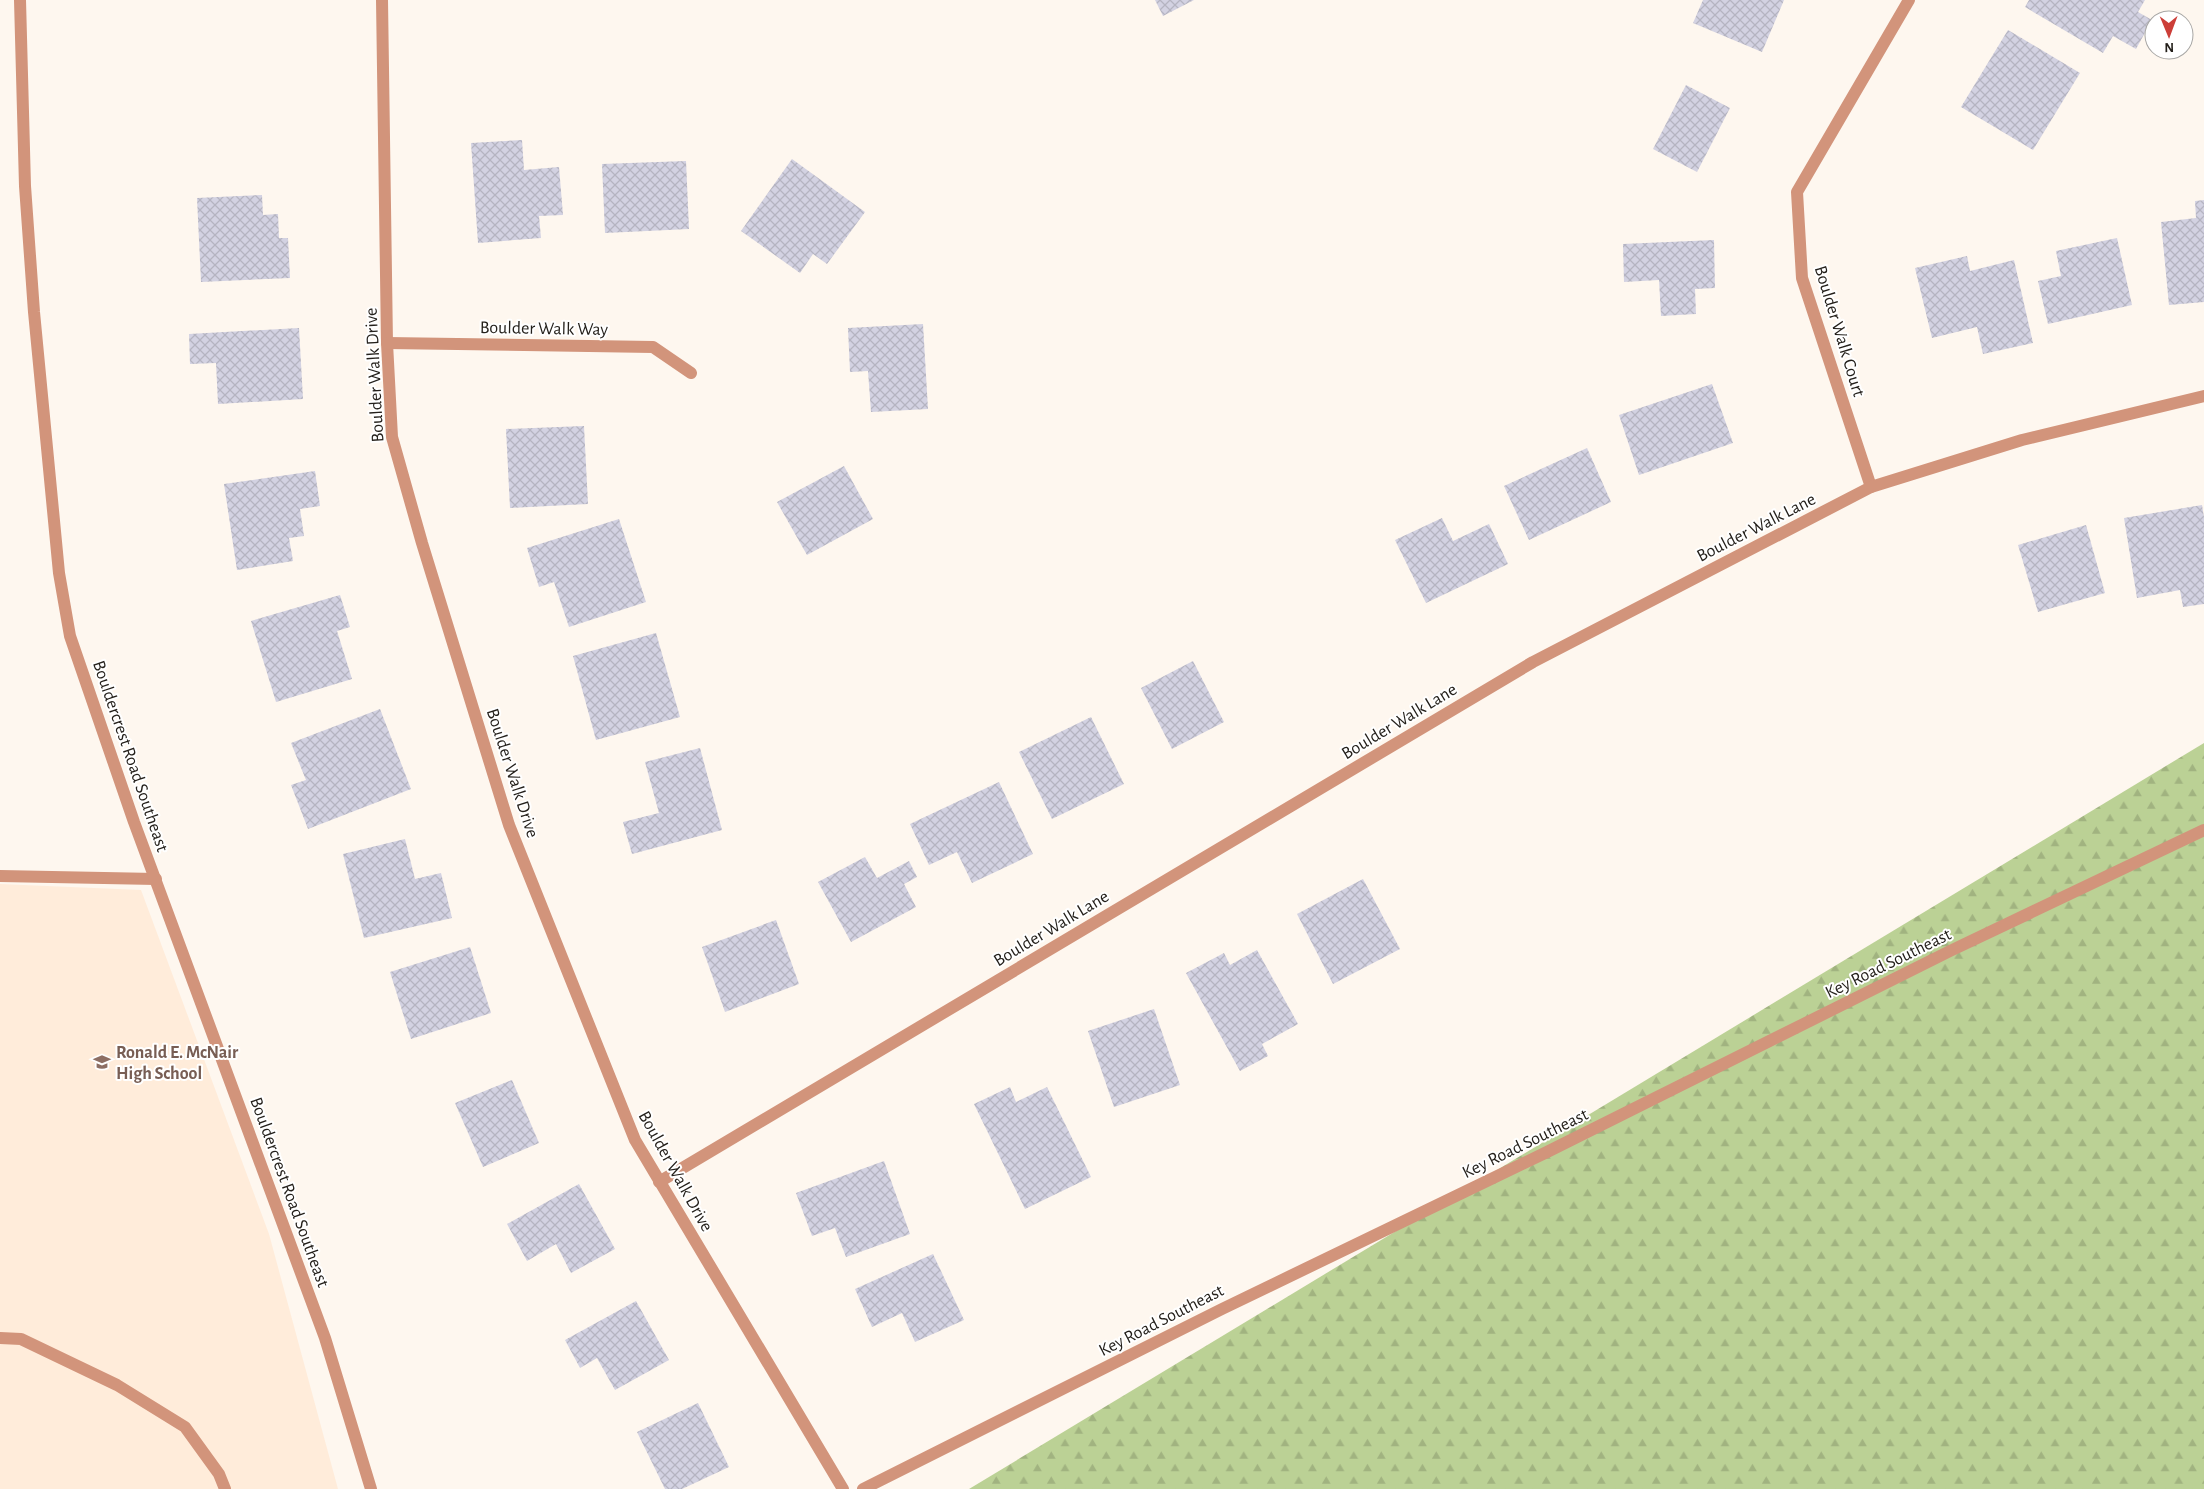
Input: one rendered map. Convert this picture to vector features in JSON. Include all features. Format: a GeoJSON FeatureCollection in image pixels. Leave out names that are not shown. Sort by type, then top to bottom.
{"type":"FeatureCollection","features":[{"type":"Feature","properties":{"kind":"street","name":"Bouldercrest Road Southeast"},"geometry":{"type":"LineString","coordinates":[[20,0],[25,186],[34,312],[59,573],[70,636],[134,822],[325,1338],[371,1489]]}},
{"type":"Feature","properties":{"kind":"street","name":"Boulder Walk Drive"},"geometry":{"type":"LineString","coordinates":[[382,0],[387,343],[392,437],[422,544],[509,825],[635,1140],[843,1489]]}},
{"type":"Feature","properties":{"kind":"street","name":"Boulder Walk Court"},"geometry":{"type":"LineString","coordinates":[[1871,488],[1802,278],[1797,192],[1909,0]]}},
{"type":"Feature","properties":{"kind":"street","name":"Boulder Walk Way"},"geometry":{"type":"LineString","coordinates":[[387,343],[653,347],[691,373]]}},
{"type":"Feature","properties":{"kind":"street","name":"Boulder Walk Lane"},"geometry":{"type":"LineString","coordinates":[[660,1182],[1533,662],[1871,488],[2022,440],[2204,396]]}},
{"type":"Feature","properties":{"kind":"street","name":"Key Road Southeast"},"geometry":{"type":"LineString","coordinates":[[863,1489],[1222,1309],[1547,1152],[1950,951],[2204,830]]}},
{"type":"Feature","properties":{"kind":"street"},"geometry":{"type":"LineString","coordinates":[[0,876],[156,879]]}},
{"type":"Feature","properties":{"kind":"street"},"geometry":{"type":"LineString","coordinates":[[0,1338],[20,1339],[118,1385],[185,1427],[219,1474],[224,1489]]}},
{"type":"Feature","properties":{"kind":"shaded area","name":"Ronald E. McNair High School"},"geometry":{"type":"Polygon","coordinates":[[[0,884],[141,890],[269,1234],[338,1489],[0,1489],[0,884]]]}},
{"type":"Feature","properties":{"kind":"green space"},"geometry":{"type":"Polygon","coordinates":[[[2204,743],[2204,1489],[969,1489],[2204,743]]]}},
{"type":"Feature","properties":{"kind":"building"},"geometry":{"type":"Polygon","coordinates":[[[1155,0],[1194,0],[1163,16],[1155,0]]]}},
{"type":"Feature","properties":{"kind":"building"},"geometry":{"type":"Polygon","coordinates":[[[1703,0],[1784,0],[1762,52],[1693,23],[1703,0]]]}},
{"type":"Feature","properties":{"kind":"building"},"geometry":{"type":"Polygon","coordinates":[[[2029,0],[2145,0],[2138,12],[2144,15],[2144,34],[2136,49],[2113,36],[2103,53],[2025,7],[2029,0]]]}},
{"type":"Feature","properties":{"kind":"building"},"geometry":{"type":"Polygon","coordinates":[[[2008,30],[2080,73],[2033,150],[1961,107],[2008,30]]]}},
{"type":"Feature","properties":{"kind":"building"},"geometry":{"type":"Polygon","coordinates":[[[1686,85],[1730,108],[1697,172],[1653,149],[1686,85]]]}},
{"type":"Feature","properties":{"kind":"building"},"geometry":{"type":"Polygon","coordinates":[[[522,140],[524,170],[559,167],[563,215],[539,216],[541,238],[478,243],[471,143],[522,140]]]}},
{"type":"Feature","properties":{"kind":"building"},"geometry":{"type":"Polygon","coordinates":[[[792,159],[865,212],[827,264],[813,254],[800,273],[741,231],[792,159]]]}},
{"type":"Feature","properties":{"kind":"building"},"geometry":{"type":"Polygon","coordinates":[[[686,161],[689,229],[605,233],[602,164],[686,161]]]}},
{"type":"Feature","properties":{"kind":"building"},"geometry":{"type":"Polygon","coordinates":[[[262,195],[263,215],[278,214],[279,238],[288,238],[290,278],[201,282],[197,198],[262,195]]]}},
{"type":"Feature","properties":{"kind":"building"},"geometry":{"type":"Polygon","coordinates":[[[2204,200],[2204,302],[2169,305],[2161,222],[2196,218],[2195,201],[2204,200]]]}},
{"type":"Feature","properties":{"kind":"building"},"geometry":{"type":"Polygon","coordinates":[[[2117,238],[2132,305],[2048,324],[2038,281],[2061,276],[2056,251],[2117,238]]]}},
{"type":"Feature","properties":{"kind":"building"},"geometry":{"type":"Polygon","coordinates":[[[1714,240],[1715,288],[1695,289],[1696,314],[1661,316],[1659,280],[1624,282],[1623,244],[1714,240]]]}},
{"type":"Feature","properties":{"kind":"building"},"geometry":{"type":"Polygon","coordinates":[[[1967,256],[1970,271],[2014,260],[2033,343],[1983,354],[1977,327],[1932,338],[1915,268],[1967,256]]]}},
{"type":"Feature","properties":{"kind":"building"},"geometry":{"type":"Polygon","coordinates":[[[923,324],[928,409],[871,412],[868,371],[850,372],[848,328],[923,324]]]}},
{"type":"Feature","properties":{"kind":"building"},"geometry":{"type":"Polygon","coordinates":[[[299,328],[303,399],[218,404],[216,363],[190,364],[189,334],[299,328]]]}},
{"type":"Feature","properties":{"kind":"building"},"geometry":{"type":"Polygon","coordinates":[[[1712,384],[1733,443],[1639,475],[1619,415],[1712,384]]]}},
{"type":"Feature","properties":{"kind":"building"},"geometry":{"type":"Polygon","coordinates":[[[584,426],[588,504],[510,508],[506,429],[584,426]]]}},
{"type":"Feature","properties":{"kind":"building"},"geometry":{"type":"Polygon","coordinates":[[[1587,448],[1611,502],[1529,540],[1504,486],[1587,448]]]}},
{"type":"Feature","properties":{"kind":"building"},"geometry":{"type":"Polygon","coordinates":[[[844,466],[873,519],[807,555],[777,502],[844,466]]]}},
{"type":"Feature","properties":{"kind":"building"},"geometry":{"type":"Polygon","coordinates":[[[315,471],[320,506],[300,509],[304,536],[289,538],[293,561],[237,570],[224,484],[315,471]]]}},
{"type":"Feature","properties":{"kind":"building"},"geometry":{"type":"Polygon","coordinates":[[[2202,505],[2204,517],[2204,604],[2183,607],[2180,590],[2137,598],[2124,518],[2202,505]]]}},
{"type":"Feature","properties":{"kind":"building"},"geometry":{"type":"Polygon","coordinates":[[[1442,518],[1453,541],[1489,524],[1508,564],[1426,603],[1395,540],[1442,518]]]}},
{"type":"Feature","properties":{"kind":"building"},"geometry":{"type":"Polygon","coordinates":[[[619,519],[646,602],[569,627],[554,582],[539,587],[527,548],[619,519]]]}},
{"type":"Feature","properties":{"kind":"building"},"geometry":{"type":"Polygon","coordinates":[[[2086,525],[2105,593],[2038,612],[2018,545],[2086,525]]]}},
{"type":"Feature","properties":{"kind":"building"},"geometry":{"type":"Polygon","coordinates":[[[340,595],[350,627],[337,631],[352,679],[276,702],[251,621],[340,595]]]}},
{"type":"Feature","properties":{"kind":"building"},"geometry":{"type":"Polygon","coordinates":[[[656,633],[680,717],[596,740],[573,656],[656,633]]]}},
{"type":"Feature","properties":{"kind":"building"},"geometry":{"type":"Polygon","coordinates":[[[1193,661],[1224,722],[1172,749],[1141,688],[1193,661]]]}},
{"type":"Feature","properties":{"kind":"building"},"geometry":{"type":"Polygon","coordinates":[[[380,709],[411,789],[308,829],[291,785],[306,780],[291,743],[380,709]]]}},
{"type":"Feature","properties":{"kind":"building"},"geometry":{"type":"Polygon","coordinates":[[[1091,717],[1124,784],[1052,819],[1019,752],[1091,717]]]}},
{"type":"Feature","properties":{"kind":"building"},"geometry":{"type":"Polygon","coordinates":[[[700,748],[722,830],[632,854],[623,822],[659,813],[645,762],[700,748]]]}},
{"type":"Feature","properties":{"kind":"building"},"geometry":{"type":"Polygon","coordinates":[[[999,782],[1033,854],[972,883],[957,852],[929,865],[910,824],[999,782]]]}},
{"type":"Feature","properties":{"kind":"building"},"geometry":{"type":"Polygon","coordinates":[[[405,839],[415,879],[441,873],[452,918],[364,938],[343,854],[405,839]]]}},
{"type":"Feature","properties":{"kind":"building"},"geometry":{"type":"Polygon","coordinates":[[[865,857],[877,878],[909,861],[917,877],[904,884],[916,907],[851,942],[818,882],[865,857]]]}},
{"type":"Feature","properties":{"kind":"building"},"geometry":{"type":"Polygon","coordinates":[[[1363,879],[1400,949],[1333,984],[1297,914],[1363,879]]]}},
{"type":"Feature","properties":{"kind":"building"},"geometry":{"type":"Polygon","coordinates":[[[776,920],[799,984],[725,1012],[702,947],[776,920]]]}},
{"type":"Feature","properties":{"kind":"building"},"geometry":{"type":"Polygon","coordinates":[[[470,947],[491,1013],[411,1039],[390,972],[470,947]]]}},
{"type":"Feature","properties":{"kind":"building"},"geometry":{"type":"Polygon","coordinates":[[[1257,950],[1298,1024],[1262,1044],[1268,1056],[1240,1071],[1186,973],[1224,953],[1230,965],[1257,950]]]}},
{"type":"Feature","properties":{"kind":"building"},"geometry":{"type":"Polygon","coordinates":[[[1154,1009],[1180,1085],[1114,1107],[1088,1031],[1154,1009]]]}},
{"type":"Feature","properties":{"kind":"building"},"geometry":{"type":"Polygon","coordinates":[[[512,1080],[539,1143],[483,1167],[455,1103],[512,1080]]]}},
{"type":"Feature","properties":{"kind":"building"},"geometry":{"type":"Polygon","coordinates":[[[1010,1087],[1016,1102],[1047,1087],[1091,1177],[1025,1209],[974,1104],[1010,1087]]]}},
{"type":"Feature","properties":{"kind":"building"},"geometry":{"type":"Polygon","coordinates":[[[884,1161],[910,1234],[846,1257],[835,1228],[812,1236],[796,1193],[884,1161]]]}},
{"type":"Feature","properties":{"kind":"building"},"geometry":{"type":"Polygon","coordinates":[[[579,1184],[615,1249],[571,1273],[556,1244],[527,1261],[507,1224],[579,1184]]]}},
{"type":"Feature","properties":{"kind":"building"},"geometry":{"type":"Polygon","coordinates":[[[933,1254],[964,1320],[915,1342],[902,1313],[872,1327],[855,1289],[933,1254]]]}},
{"type":"Feature","properties":{"kind":"building"},"geometry":{"type":"Polygon","coordinates":[[[636,1301],[669,1360],[615,1390],[597,1358],[580,1368],[565,1340],[636,1301]]]}},
{"type":"Feature","properties":{"kind":"building"},"geometry":{"type":"Polygon","coordinates":[[[698,1403],[729,1467],[682,1489],[665,1489],[637,1432],[698,1403]]]}},
{"type":"Feature","properties":{"kind":"place","name":"Ronald E. McNair High School"},"geometry":{"type":"Point","coordinates":[102,1062]}}]}
